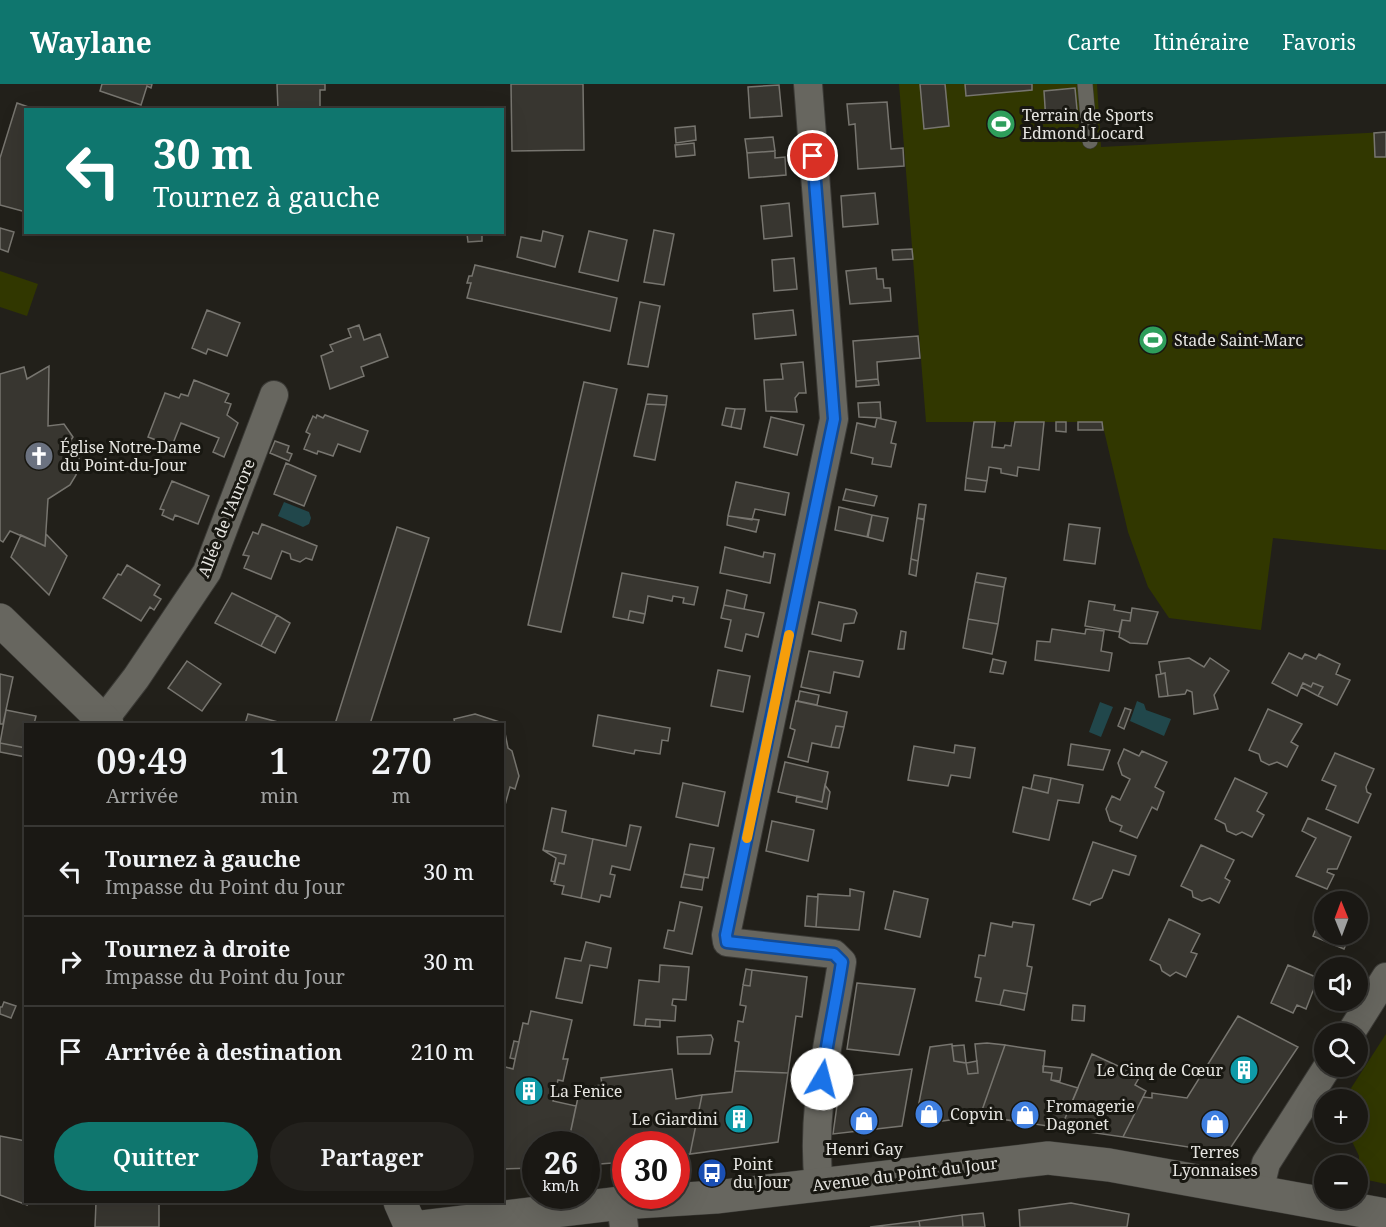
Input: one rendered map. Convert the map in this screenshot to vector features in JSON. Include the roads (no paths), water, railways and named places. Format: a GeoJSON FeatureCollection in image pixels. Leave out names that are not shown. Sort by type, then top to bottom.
{"type":"FeatureCollection","features":[{"type":"Feature","properties":{"kind":"main road"},"geometry":{"type":"LineString","coordinates":[[0,620],[105,723]]}},
{"type":"Feature","properties":{"kind":"main road","name":"Avenue du Point du Jour"},"geometry":{"type":"LineString","coordinates":[[422,1227],[622,1215],[688,1200],[1048,1158],[1109,1165],[1386,1215]]}},
{"type":"Feature","properties":{"kind":"main road"},"geometry":{"type":"LineString","coordinates":[[400,1203],[411,1227]]}},
{"type":"Feature","properties":{"kind":"street"},"geometry":{"type":"LineString","coordinates":[[808,84],[834,419],[726,935],[727,942],[834,954],[842,962],[834,1017],[828,1032],[816,1122],[815,1148],[819,1185]]}},
{"type":"Feature","properties":{"kind":"street","name":"Allée de l'Aurore"},"geometry":{"type":"LineString","coordinates":[[105,723],[207,572],[274,395]]}},
{"type":"Feature","properties":{"kind":"street"},"geometry":{"type":"LineString","coordinates":[[1357,1023],[1386,977]]}},
{"type":"Feature","properties":{"kind":"street"},"geometry":{"type":"LineString","coordinates":[[1259,1191],[1266,1163],[1321,1077]]}},
{"type":"Feature","properties":{"kind":"lane"},"geometry":{"type":"LineString","coordinates":[[1085,84],[1090,141]]}},
{"type":"Feature","properties":{"kind":"water"},"geometry":{"type":"Polygon","coordinates":[[[284,502],[309,512],[311,518],[309,524],[303,527],[278,516],[284,502]]]}},
{"type":"Feature","properties":{"kind":"water"},"geometry":{"type":"Polygon","coordinates":[[[1137,701],[1144,704],[1146,710],[1171,719],[1164,736],[1130,721],[1137,701]]]}},
{"type":"Feature","properties":{"kind":"water"},"geometry":{"type":"Polygon","coordinates":[[[1100,702],[1113,707],[1101,737],[1089,732],[1100,702]]]}},
{"type":"Feature","properties":{"kind":"place","name":"Terrain de Sports Edmond Locard"},"geometry":{"type":"Point","coordinates":[1001,124]}},
{"type":"Feature","properties":{"kind":"place","name":"Stade Saint-Marc"},"geometry":{"type":"Point","coordinates":[1153,340]}},
{"type":"Feature","properties":{"kind":"place","name":"Église Notre-Dame du Point-du-Jour"},"geometry":{"type":"Point","coordinates":[39,456]}},
{"type":"Feature","properties":{"kind":"place","name":"Le Cinq de Cœur"},"geometry":{"type":"Point","coordinates":[1244,1070]}},
{"type":"Feature","properties":{"kind":"place","name":"La Fenice"},"geometry":{"type":"Point","coordinates":[529,1091]}},
{"type":"Feature","properties":{"kind":"place","name":"Copvin"},"geometry":{"type":"Point","coordinates":[929,1114]}},
{"type":"Feature","properties":{"kind":"place","name":"Fromagerie Dagonet"},"geometry":{"type":"Point","coordinates":[1025,1115]}},
{"type":"Feature","properties":{"kind":"place","name":"Le Giardini"},"geometry":{"type":"Point","coordinates":[739,1119]}},
{"type":"Feature","properties":{"kind":"place","name":"Henri Gay"},"geometry":{"type":"Point","coordinates":[864,1121]}},
{"type":"Feature","properties":{"kind":"place","name":"Terres Lyonnaises"},"geometry":{"type":"Point","coordinates":[1215,1124]}},
{"type":"Feature","properties":{"kind":"place","name":"Point du Jour"},"geometry":{"type":"Point","coordinates":[712,1173]}}]}
